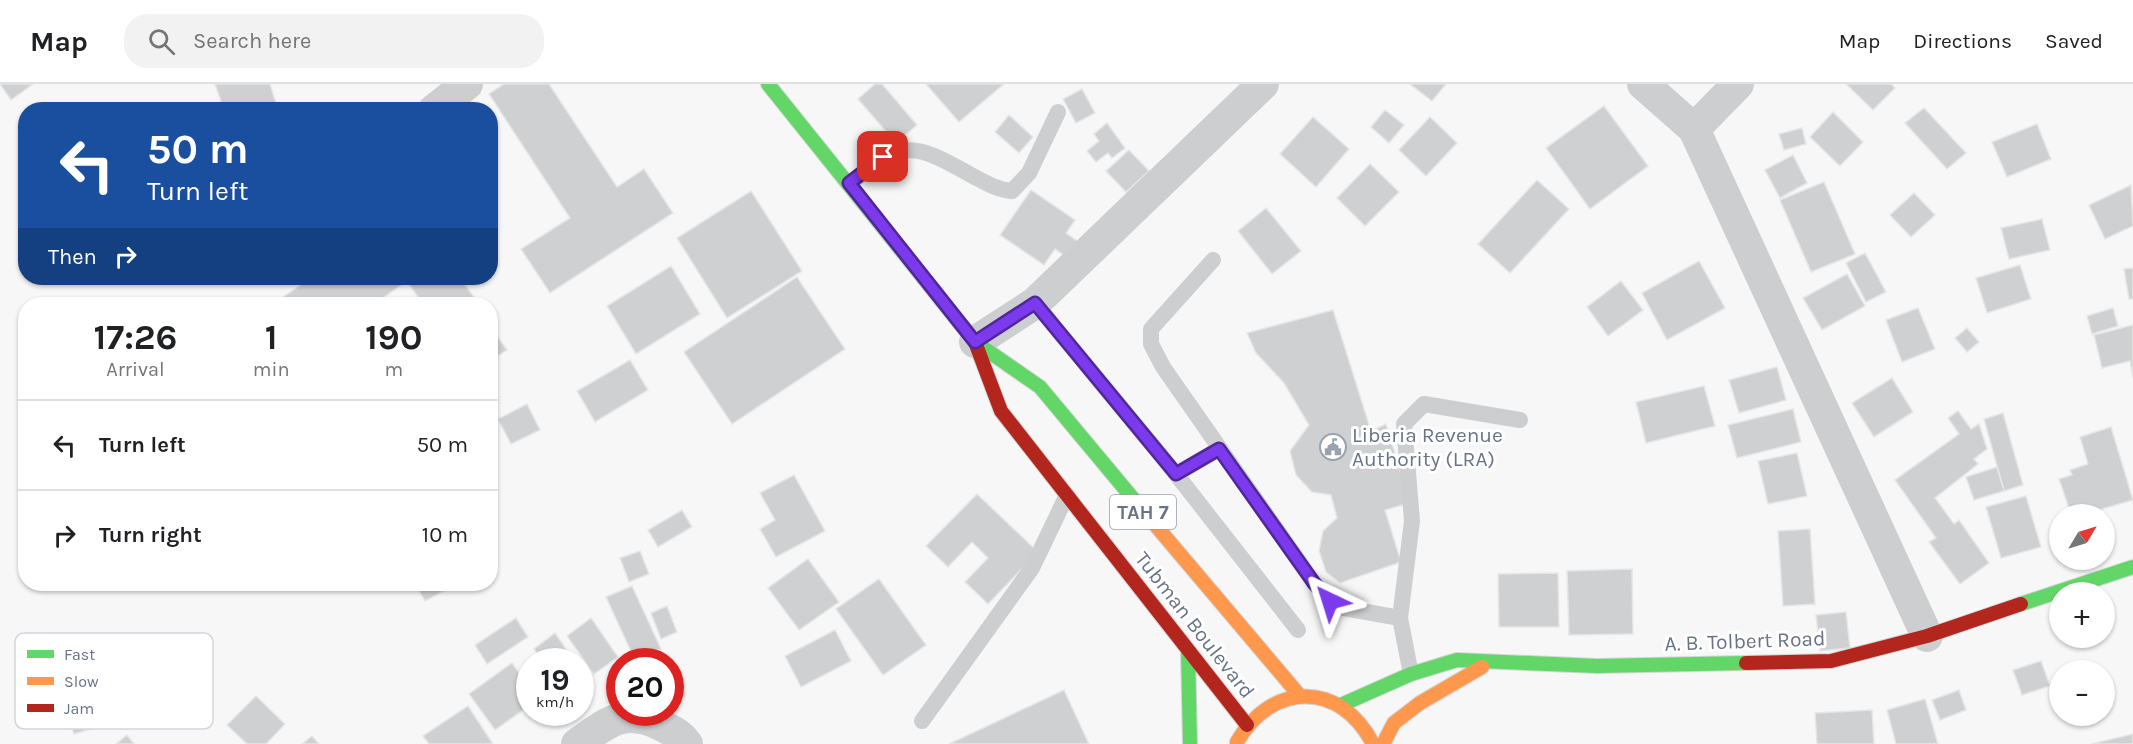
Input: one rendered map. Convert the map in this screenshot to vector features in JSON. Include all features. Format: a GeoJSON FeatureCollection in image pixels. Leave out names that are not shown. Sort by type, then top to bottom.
{"type":"FeatureCollection","features":[{"type":"Feature","properties":{"kind":"main road","name":"Tubman Boulevard"},"geometry":{"type":"LineString","coordinates":[[768,84],[975,342],[1040,387],[1232,619],[1300,696]]}},
{"type":"Feature","properties":{"kind":"main road","name":"Tubman Boulevard"},"geometry":{"type":"LineString","coordinates":[[975,342],[1001,411],[1247,724]]}},
{"type":"Feature","properties":{"kind":"main road","name":"A. B. Tolbert Road"},"geometry":{"type":"LineString","coordinates":[[1341,705],[1411,674],[1457,660],[1489,664],[1597,666],[1831,661],[1928,636],[2133,567]]}},
{"type":"Feature","properties":{"kind":"main road"},"geometry":{"type":"LineString","coordinates":[[1188,650],[1190,744]]}},
{"type":"Feature","properties":{"kind":"main road"},"geometry":{"type":"LineString","coordinates":[[1383,744],[1394,723],[1420,703],[1489,664]]}},
{"type":"Feature","properties":{"kind":"main road"},"geometry":{"type":"LineString","coordinates":[[1236,744],[1247,724],[1262,710],[1280,700],[1300,696],[1321,698],[1341,705],[1357,718],[1373,744]]}},
{"type":"Feature","properties":{"kind":"street"},"geometry":{"type":"LineString","coordinates":[[444,102],[467,84]]}},
{"type":"Feature","properties":{"kind":"street"},"geometry":{"type":"LineString","coordinates":[[975,342],[1035,303],[1263,84]]}},
{"type":"Feature","properties":{"kind":"street"},"geometry":{"type":"LineString","coordinates":[[1643,84],[1695,129],[1928,636]]}},
{"type":"Feature","properties":{"kind":"street"},"geometry":{"type":"LineString","coordinates":[[1695,129],[1738,84]]}},
{"type":"Feature","properties":{"kind":"street"},"geometry":{"type":"LineString","coordinates":[[577,744],[607,723],[626,715],[648,719],[681,735],[687,744]]}},
{"type":"Feature","properties":{"kind":"lane"},"geometry":{"type":"LineString","coordinates":[[849,183],[883,157],[908,149],[930,152],[982,182],[1002,190],[1012,191],[1029,173],[1058,111]]}},
{"type":"Feature","properties":{"kind":"lane"},"geometry":{"type":"LineString","coordinates":[[1213,260],[1151,328],[1151,344],[1162,367],[1314,583],[1330,601],[1344,608],[1400,618]]}},
{"type":"Feature","properties":{"kind":"lane"},"geometry":{"type":"LineString","coordinates":[[1035,303],[1176,474],[1298,630]]}},
{"type":"Feature","properties":{"kind":"lane"},"geometry":{"type":"LineString","coordinates":[[1411,674],[1400,618],[1412,521],[1404,424],[1424,404],[1520,420]]}},
{"type":"Feature","properties":{"kind":"lane"},"geometry":{"type":"LineString","coordinates":[[1176,474],[1219,449]]}},
{"type":"Feature","properties":{"kind":"lane"},"geometry":{"type":"LineString","coordinates":[[922,721],[1032,568],[1067,495]]}},
{"type":"Feature","properties":{"kind":"building"},"geometry":{"type":"Polygon","coordinates":[[[0,84],[33,84],[11,100],[0,84]]]}},
{"type":"Feature","properties":{"kind":"building"},"geometry":{"type":"Polygon","coordinates":[[[215,84],[270,84],[276,102],[221,102],[215,84]]]}},
{"type":"Feature","properties":{"kind":"building"},"geometry":{"type":"Polygon","coordinates":[[[504,84],[549,84],[617,187],[644,169],[673,213],[550,293],[521,249],[570,218],[498,108],[498,102],[494,102],[489,94],[504,84]]]}},
{"type":"Feature","properties":{"kind":"building"},"geometry":{"type":"Polygon","coordinates":[[[875,84],[882,84],[917,125],[896,143],[858,99],[875,84]]]}},
{"type":"Feature","properties":{"kind":"building"},"geometry":{"type":"Polygon","coordinates":[[[926,84],[1004,84],[959,122],[926,84]]]}},
{"type":"Feature","properties":{"kind":"building"},"geometry":{"type":"Polygon","coordinates":[[[1410,84],[1446,84],[1432,101],[1410,84]]]}},
{"type":"Feature","properties":{"kind":"building"},"geometry":{"type":"Polygon","coordinates":[[[1846,84],[1891,84],[1895,88],[1873,110],[1846,84]]]}},
{"type":"Feature","properties":{"kind":"building"},"geometry":{"type":"Polygon","coordinates":[[[1082,89],[1095,113],[1076,123],[1063,99],[1082,89]]]}},
{"type":"Feature","properties":{"kind":"building"},"geometry":{"type":"Polygon","coordinates":[[[1604,106],[1648,166],[1590,209],[1546,148],[1604,106]]]}},
{"type":"Feature","properties":{"kind":"building"},"geometry":{"type":"Polygon","coordinates":[[[1924,108],[1966,153],[1947,169],[1905,123],[1924,108]]]}},
{"type":"Feature","properties":{"kind":"building"},"geometry":{"type":"Polygon","coordinates":[[[1385,110],[1404,125],[1389,143],[1371,127],[1385,110]]]}},
{"type":"Feature","properties":{"kind":"building"},"geometry":{"type":"Polygon","coordinates":[[[1833,112],[1863,142],[1840,166],[1810,137],[1833,112]]]}},
{"type":"Feature","properties":{"kind":"building"},"geometry":{"type":"Polygon","coordinates":[[[1009,115],[1033,137],[1019,153],[995,132],[1009,115]]]}},
{"type":"Feature","properties":{"kind":"building"},"geometry":{"type":"Polygon","coordinates":[[[1313,117],[1349,149],[1316,187],[1280,154],[1313,117]]]}},
{"type":"Feature","properties":{"kind":"building"},"geometry":{"type":"Polygon","coordinates":[[[1430,117],[1457,143],[1426,176],[1399,150],[1430,117]]]}},
{"type":"Feature","properties":{"kind":"building"},"geometry":{"type":"Polygon","coordinates":[[[1107,123],[1125,148],[1112,158],[1108,153],[1096,162],[1087,151],[1099,141],[1094,134],[1107,123]]]}},
{"type":"Feature","properties":{"kind":"building"},"geometry":{"type":"Polygon","coordinates":[[[2037,124],[2051,159],[2007,177],[1992,142],[2037,124]]]}},
{"type":"Feature","properties":{"kind":"building"},"geometry":{"type":"Polygon","coordinates":[[[1802,128],[1806,144],[1784,150],[1779,134],[1802,128]]]}},
{"type":"Feature","properties":{"kind":"building"},"geometry":{"type":"Polygon","coordinates":[[[1129,150],[1149,171],[1126,192],[1106,171],[1129,150]]]}},
{"type":"Feature","properties":{"kind":"building"},"geometry":{"type":"Polygon","coordinates":[[[1793,155],[1807,183],[1780,198],[1765,170],[1793,155]]]}},
{"type":"Feature","properties":{"kind":"building"},"geometry":{"type":"Polygon","coordinates":[[[1370,164],[1399,192],[1365,226],[1337,198],[1370,164]]]}},
{"type":"Feature","properties":{"kind":"building"},"geometry":{"type":"Polygon","coordinates":[[[1537,180],[1569,209],[1510,273],[1478,244],[1537,180]]]}},
{"type":"Feature","properties":{"kind":"building"},"geometry":{"type":"Polygon","coordinates":[[[1824,182],[1855,254],[1811,272],[1780,200],[1824,182]]]}},
{"type":"Feature","properties":{"kind":"building"},"geometry":{"type":"Polygon","coordinates":[[[2131,185],[2133,226],[2105,239],[2089,205],[2131,185]]]}},
{"type":"Feature","properties":{"kind":"building"},"geometry":{"type":"Polygon","coordinates":[[[1031,190],[1075,220],[1066,233],[1084,246],[1073,262],[1055,249],[1044,265],[1000,235],[1031,190]]]}},
{"type":"Feature","properties":{"kind":"building"},"geometry":{"type":"Polygon","coordinates":[[[751,191],[802,271],[727,318],[677,238],[751,191]]]}},
{"type":"Feature","properties":{"kind":"building"},"geometry":{"type":"Polygon","coordinates":[[[1914,193],[1935,215],[1911,237],[1890,215],[1914,193]]]}},
{"type":"Feature","properties":{"kind":"building"},"geometry":{"type":"Polygon","coordinates":[[[1266,208],[1301,251],[1272,274],[1238,231],[1266,208]]]}},
{"type":"Feature","properties":{"kind":"building"},"geometry":{"type":"Polygon","coordinates":[[[2042,219],[2050,250],[2009,259],[2001,228],[2042,219]]]}},
{"type":"Feature","properties":{"kind":"building"},"geometry":{"type":"Polygon","coordinates":[[[1865,253],[1886,292],[1866,302],[1846,263],[1865,253]]]}},
{"type":"Feature","properties":{"kind":"building"},"geometry":{"type":"Polygon","coordinates":[[[1699,261],[1725,308],[1667,340],[1642,293],[1699,261]]]}},
{"type":"Feature","properties":{"kind":"building"},"geometry":{"type":"Polygon","coordinates":[[[2020,265],[2031,299],[1987,313],[1976,278],[2020,265]]]}},
{"type":"Feature","properties":{"kind":"building"},"geometry":{"type":"Polygon","coordinates":[[[671,266],[700,314],[636,354],[607,306],[671,266]]]}},
{"type":"Feature","properties":{"kind":"building"},"geometry":{"type":"Polygon","coordinates":[[[2133,268],[2133,299],[2129,299],[2124,269],[2133,268]]]}},
{"type":"Feature","properties":{"kind":"building"},"geometry":{"type":"Polygon","coordinates":[[[1847,274],[1865,306],[1822,330],[1803,298],[1847,274]]]}},
{"type":"Feature","properties":{"kind":"building"},"geometry":{"type":"Polygon","coordinates":[[[797,277],[845,349],[732,424],[684,352],[797,277]]]}},
{"type":"Feature","properties":{"kind":"building"},"geometry":{"type":"Polygon","coordinates":[[[1621,281],[1643,310],[1608,336],[1587,307],[1621,281]]]}},
{"type":"Feature","properties":{"kind":"building"},"geometry":{"type":"Polygon","coordinates":[[[301,285],[401,285],[384,297],[283,297],[301,285]]]}},
{"type":"Feature","properties":{"kind":"building"},"geometry":{"type":"Polygon","coordinates":[[[410,285],[465,285],[474,297],[418,297],[410,285]]]}},
{"type":"Feature","properties":{"kind":"building"},"geometry":{"type":"Polygon","coordinates":[[[1918,308],[1935,349],[1902,362],[1886,320],[1918,308]]]}},
{"type":"Feature","properties":{"kind":"building"},"geometry":{"type":"Polygon","coordinates":[[[2113,308],[2118,326],[2092,334],[2087,316],[2113,308]]]}},
{"type":"Feature","properties":{"kind":"building"},"geometry":{"type":"Polygon","coordinates":[[[1333,310],[1371,431],[1386,424],[1410,503],[1385,510],[1401,562],[1340,583],[1326,572],[1319,551],[1323,531],[1337,518],[1331,495],[1312,492],[1296,475],[1290,451],[1309,425],[1284,383],[1256,353],[1247,333],[1333,310]]]}},
{"type":"Feature","properties":{"kind":"building"},"geometry":{"type":"Polygon","coordinates":[[[2133,325],[2133,378],[2130,361],[2102,368],[2094,335],[2133,325]]]}},
{"type":"Feature","properties":{"kind":"building"},"geometry":{"type":"Polygon","coordinates":[[[1967,328],[1979,342],[1967,352],[1955,338],[1967,328]]]}},
{"type":"Feature","properties":{"kind":"building"},"geometry":{"type":"Polygon","coordinates":[[[498,337],[507,350],[498,356],[498,337]]]}},
{"type":"Feature","properties":{"kind":"building"},"geometry":{"type":"Polygon","coordinates":[[[630,360],[648,390],[595,422],[577,391],[630,360]]]}},
{"type":"Feature","properties":{"kind":"building"},"geometry":{"type":"Polygon","coordinates":[[[1777,367],[1786,400],[1739,413],[1729,380],[1777,367]]]}},
{"type":"Feature","properties":{"kind":"building"},"geometry":{"type":"Polygon","coordinates":[[[1892,378],[1913,412],[1874,437],[1852,403],[1892,378]]]}},
{"type":"Feature","properties":{"kind":"building"},"geometry":{"type":"Polygon","coordinates":[[[1704,386],[1715,426],[1646,443],[1636,402],[1704,386]]]}},
{"type":"Feature","properties":{"kind":"building"},"geometry":{"type":"Polygon","coordinates":[[[527,404],[540,430],[511,444],[498,419],[527,404]]]}},
{"type":"Feature","properties":{"kind":"building"},"geometry":{"type":"Polygon","coordinates":[[[1793,409],[1801,442],[1737,458],[1728,425],[1793,409]]]}},
{"type":"Feature","properties":{"kind":"building"},"geometry":{"type":"Polygon","coordinates":[[[1958,411],[1971,429],[1979,424],[1987,449],[1974,459],[1978,464],[1935,498],[1954,524],[1959,520],[1989,563],[1960,584],[1929,542],[1936,538],[1895,480],[1959,434],[1948,418],[1958,411]]]}},
{"type":"Feature","properties":{"kind":"building"},"geometry":{"type":"Polygon","coordinates":[[[2003,413],[2023,485],[2004,491],[1984,419],[2003,413]]]}},
{"type":"Feature","properties":{"kind":"building"},"geometry":{"type":"Polygon","coordinates":[[[2111,427],[2133,500],[2115,505],[2068,504],[2059,479],[2072,475],[2070,470],[2088,464],[2080,437],[2111,427]]]}},
{"type":"Feature","properties":{"kind":"building"},"geometry":{"type":"Polygon","coordinates":[[[1797,453],[1807,496],[1768,504],[1758,461],[1797,453]]]}},
{"type":"Feature","properties":{"kind":"building"},"geometry":{"type":"Polygon","coordinates":[[[1997,467],[2004,491],[1974,500],[1966,477],[1997,467]]]}},
{"type":"Feature","properties":{"kind":"building"},"geometry":{"type":"Polygon","coordinates":[[[794,475],[825,531],[776,557],[760,529],[775,520],[760,493],[794,475]]]}},
{"type":"Feature","properties":{"kind":"building"},"geometry":{"type":"Polygon","coordinates":[[[977,494],[1038,552],[988,604],[965,582],[988,558],[972,542],[948,567],[926,546],[977,494]]]}},
{"type":"Feature","properties":{"kind":"building"},"geometry":{"type":"Polygon","coordinates":[[[2026,496],[2041,547],[2001,558],[1986,507],[2026,496]]]}},
{"type":"Feature","properties":{"kind":"building"},"geometry":{"type":"Polygon","coordinates":[[[682,510],[692,527],[658,547],[648,530],[682,510]]]}},
{"type":"Feature","properties":{"kind":"building"},"geometry":{"type":"Polygon","coordinates":[[[1810,529],[1815,604],[1783,606],[1778,531],[1810,529]]]}},
{"type":"Feature","properties":{"kind":"building"},"geometry":{"type":"Polygon","coordinates":[[[640,551],[649,574],[629,582],[620,558],[640,551]]]}},
{"type":"Feature","properties":{"kind":"building"},"geometry":{"type":"Polygon","coordinates":[[[808,559],[839,602],[799,630],[768,588],[808,559]]]}},
{"type":"Feature","properties":{"kind":"building"},"geometry":{"type":"Polygon","coordinates":[[[1632,569],[1633,634],[1569,635],[1567,571],[1632,569]]]}},
{"type":"Feature","properties":{"kind":"building"},"geometry":{"type":"Polygon","coordinates":[[[1558,573],[1559,627],[1499,627],[1498,574],[1558,573]]]}},
{"type":"Feature","properties":{"kind":"building"},"geometry":{"type":"Polygon","coordinates":[[[879,579],[926,645],[883,675],[836,609],[879,579]]]}},
{"type":"Feature","properties":{"kind":"building"},"geometry":{"type":"Polygon","coordinates":[[[632,586],[661,648],[629,648],[606,597],[632,586]]]}},
{"type":"Feature","properties":{"kind":"building"},"geometry":{"type":"Polygon","coordinates":[[[419,591],[444,591],[425,601],[419,591]]]}},
{"type":"Feature","properties":{"kind":"building"},"geometry":{"type":"Polygon","coordinates":[[[667,606],[677,632],[661,639],[651,613],[667,606]]]}},
{"type":"Feature","properties":{"kind":"building"},"geometry":{"type":"Polygon","coordinates":[[[1846,612],[1850,648],[1820,651],[1816,615],[1846,612]]]}},
{"type":"Feature","properties":{"kind":"building"},"geometry":{"type":"Polygon","coordinates":[[[516,618],[528,637],[487,664],[475,645],[516,618]]]}},
{"type":"Feature","properties":{"kind":"building"},"geometry":{"type":"Polygon","coordinates":[[[591,618],[612,648],[606,648],[606,666],[594,674],[594,648],[576,648],[567,636],[591,618]]]}},
{"type":"Feature","properties":{"kind":"building"},"geometry":{"type":"Polygon","coordinates":[[[835,630],[851,661],[801,687],[785,656],[835,630]]]}},
{"type":"Feature","properties":{"kind":"building"},"geometry":{"type":"Polygon","coordinates":[[[555,633],[565,648],[535,648],[555,633]]]}},
{"type":"Feature","properties":{"kind":"building"},"geometry":{"type":"Polygon","coordinates":[[[2041,661],[2049,686],[2022,695],[2013,670],[2041,661]]]}},
{"type":"Feature","properties":{"kind":"building"},"geometry":{"type":"Polygon","coordinates":[[[512,663],[516,669],[516,715],[495,730],[469,694],[512,663]]]}},
{"type":"Feature","properties":{"kind":"building"},"geometry":{"type":"Polygon","coordinates":[[[1064,690],[1089,744],[949,744],[1064,690]]]}},
{"type":"Feature","properties":{"kind":"building"},"geometry":{"type":"Polygon","coordinates":[[[1959,690],[1966,710],[1940,720],[1932,700],[1959,690]]]}},
{"type":"Feature","properties":{"kind":"building"},"geometry":{"type":"Polygon","coordinates":[[[256,696],[285,724],[266,744],[247,744],[227,725],[256,696]]]}},
{"type":"Feature","properties":{"kind":"building"},"geometry":{"type":"Polygon","coordinates":[[[1925,699],[1938,744],[1896,744],[1887,710],[1925,699]]]}},
{"type":"Feature","properties":{"kind":"building"},"geometry":{"type":"Polygon","coordinates":[[[468,706],[493,744],[429,744],[423,736],[468,706]]]}},
{"type":"Feature","properties":{"kind":"building"},"geometry":{"type":"Polygon","coordinates":[[[1872,710],[1874,744],[1817,744],[1815,713],[1872,710]]]}},
{"type":"Feature","properties":{"kind":"building"},"geometry":{"type":"Polygon","coordinates":[[[72,729],[91,729],[74,734],[72,729]]]}},
{"type":"Feature","properties":{"kind":"building"},"geometry":{"type":"Polygon","coordinates":[[[2133,734],[2133,744],[2091,744],[2133,734]]]}},
{"type":"Feature","properties":{"kind":"building"},"geometry":{"type":"Polygon","coordinates":[[[127,735],[134,744],[116,744],[127,735]]]}},
{"type":"Feature","properties":{"kind":"building"},"geometry":{"type":"Polygon","coordinates":[[[312,736],[319,744],[302,744],[312,736]]]}},
{"type":"Feature","properties":{"kind":"traffic: fast"},"geometry":{"type":"LineString","coordinates":[[768,84],[975,342],[1040,387],[1135,501]]}},
{"type":"Feature","properties":{"kind":"traffic: fast"},"geometry":{"type":"LineString","coordinates":[[2021,604],[2133,567]]}},
{"type":"Feature","properties":{"kind":"traffic: fast"},"geometry":{"type":"LineString","coordinates":[[1188,650],[1190,744]]}},
{"type":"Feature","properties":{"kind":"traffic: fast"},"geometry":{"type":"LineString","coordinates":[[1341,705],[1411,674],[1457,660],[1597,666],[1746,663]]}},
{"type":"Feature","properties":{"kind":"traffic: slow"},"geometry":{"type":"LineString","coordinates":[[1135,501],[1300,696]]}},
{"type":"Feature","properties":{"kind":"traffic: slow"},"geometry":{"type":"LineString","coordinates":[[1383,744],[1394,723],[1420,703],[1482,667]]}},
{"type":"Feature","properties":{"kind":"traffic: slow"},"geometry":{"type":"LineString","coordinates":[[1237,742],[1252,722],[1269,708],[1287,699],[1306,696],[1325,700],[1343,709],[1359,723],[1373,744]]}},
{"type":"Feature","properties":{"kind":"traffic: jam"},"geometry":{"type":"LineString","coordinates":[[975,342],[1001,411],[1247,725]]}},
{"type":"Feature","properties":{"kind":"traffic: jam"},"geometry":{"type":"LineString","coordinates":[[1746,663],[1831,661],[1927,636],[2021,604]]}},
{"type":"Feature","properties":{"kind":"place","name":"Liberia Revenue Authority (LRA)"},"geometry":{"type":"Point","coordinates":[1333,447]}},
{"type":"Feature","properties":{"kind":"route"},"geometry":{"type":"LineString","coordinates":[[883,157],[849,183],[975,342],[1035,303],[1176,474],[1219,449],[1314,583],[1330,601]]}}]}
